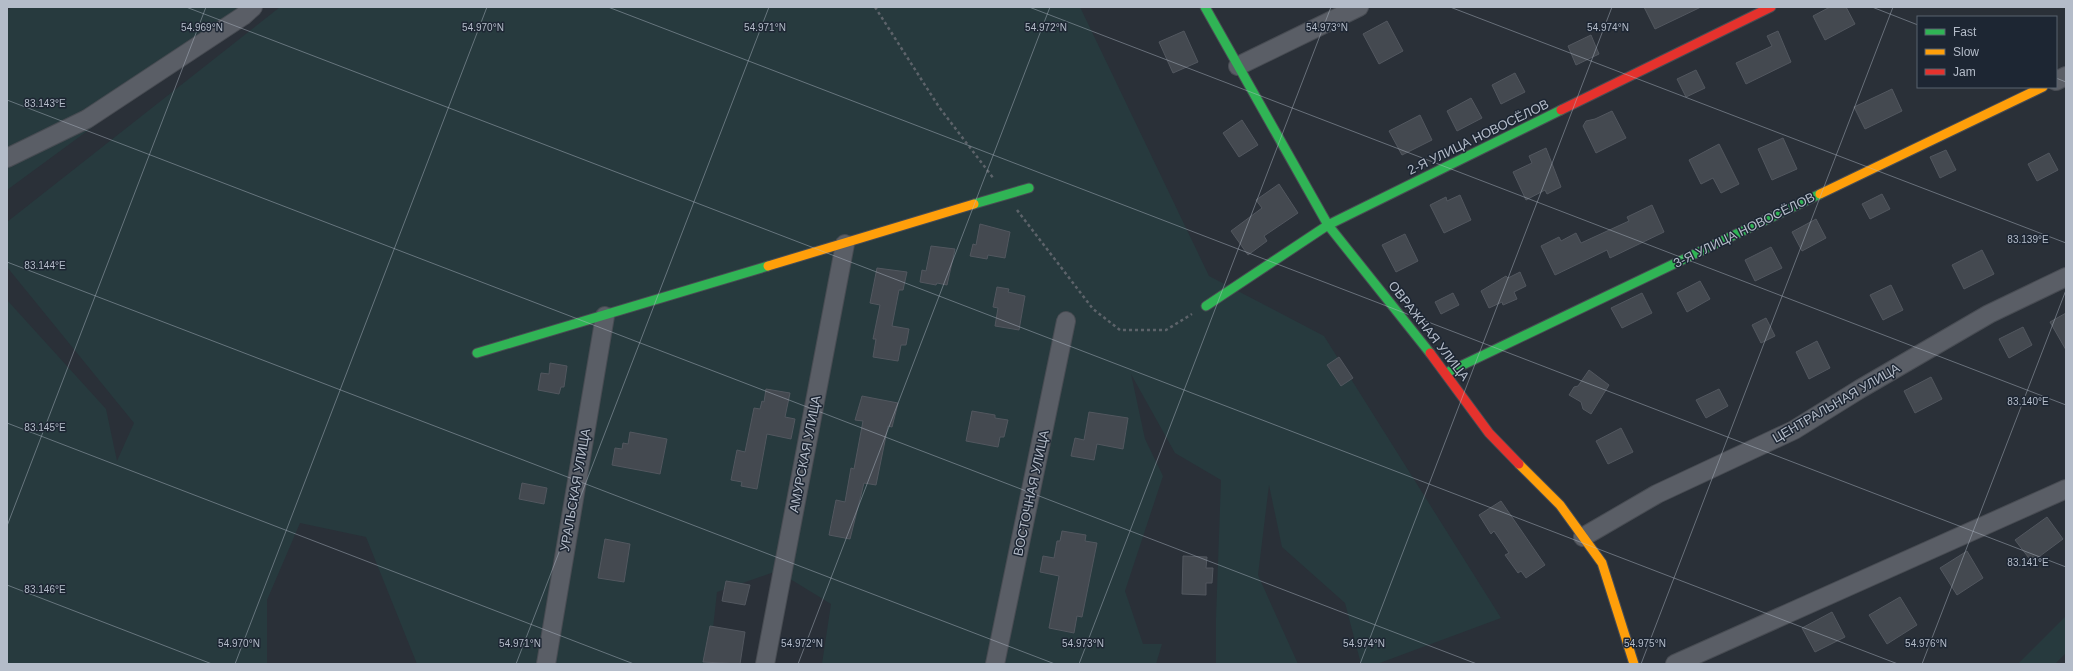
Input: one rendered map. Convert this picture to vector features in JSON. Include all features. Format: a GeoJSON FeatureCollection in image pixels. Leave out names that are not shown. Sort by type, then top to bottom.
{"type":"FeatureCollection","features":[{"type":"Feature","properties":{"kind":"street"},"geometry":{"type":"LineString","coordinates":[[7,158],[87,119],[243,16],[253,7]]}},
{"type":"Feature","properties":{"kind":"street","name":"ОВРАЖНАЯ УЛИЦА"},"geometry":{"type":"LineString","coordinates":[[1205,7],[1328,225],[1446,372],[1489,433],[1560,505],[1602,563],[1634,664]]}},
{"type":"Feature","properties":{"kind":"street"},"geometry":{"type":"LineString","coordinates":[[1238,66],[1359,7]]}},
{"type":"Feature","properties":{"kind":"street","name":"2-Я УЛИЦА НОВОСЁЛОВ"},"geometry":{"type":"LineString","coordinates":[[1206,306],[1328,225],[1771,7]]}},
{"type":"Feature","properties":{"kind":"street"},"geometry":{"type":"LineString","coordinates":[[2057,80],[2066,76]]}},
{"type":"Feature","properties":{"kind":"street","name":"3-Я УЛИЦА НОВОСЁЛОВ"},"geometry":{"type":"LineString","coordinates":[[1446,372],[2041,88]]}},
{"type":"Feature","properties":{"kind":"street"},"geometry":{"type":"LineString","coordinates":[[476,353],[605,316],[1029,188]]}},
{"type":"Feature","properties":{"kind":"street","name":"АМУРСКАЯ УЛИЦА"},"geometry":{"type":"LineString","coordinates":[[765,664],[845,244]]}},
{"type":"Feature","properties":{"kind":"street","name":"ЦЕНТРАЛЬНАЯ УЛИЦА"},"geometry":{"type":"LineString","coordinates":[[1583,537],[1657,494],[1794,430],[1860,389],[1989,314],[2066,277]]}},
{"type":"Feature","properties":{"kind":"street","name":"УРАЛЬСКАЯ УЛИЦА"},"geometry":{"type":"LineString","coordinates":[[546,664],[605,316]]}},
{"type":"Feature","properties":{"kind":"street","name":"ВОСТОЧНАЯ УЛИЦА"},"geometry":{"type":"LineString","coordinates":[[995,664],[1066,321]]}},
{"type":"Feature","properties":{"kind":"street"},"geometry":{"type":"LineString","coordinates":[[1675,664],[2066,489]]}},
{"type":"Feature","properties":{"kind":"green space"},"geometry":{"type":"Polygon","coordinates":[[[12,7],[256,7],[7,190],[7,11],[12,7]]]}},
{"type":"Feature","properties":{"kind":"green space"},"geometry":{"type":"Polygon","coordinates":[[[280,7],[1080,7],[1209,276],[1324,336],[1501,618],[1377,664],[1361,664],[1345,603],[1282,547],[1269,485],[1258,575],[1298,664],[1216,664],[1216,618],[1221,480],[1175,453],[1131,374],[1145,439],[1163,476],[1125,591],[1143,644],[1162,644],[1156,664],[822,664],[831,604],[777,571],[717,592],[709,664],[417,664],[366,537],[300,523],[267,600],[267,664],[7,664],[7,300],[106,409],[117,461],[134,423],[7,267],[7,222],[280,7]]]}},
{"type":"Feature","properties":{"kind":"green space"},"geometry":{"type":"Polygon","coordinates":[[[2066,616],[2066,653],[2055,664],[2018,664],[2066,616]]]}},
{"type":"Feature","properties":{"kind":"building"},"geometry":{"type":"Polygon","coordinates":[[[1644,7],[1701,7],[1655,29],[1644,7]]]}},
{"type":"Feature","properties":{"kind":"building"},"geometry":{"type":"Polygon","coordinates":[[[1830,7],[1846,7],[1855,24],[1825,40],[1813,16],[1830,7]]]}},
{"type":"Feature","properties":{"kind":"building"},"geometry":{"type":"Polygon","coordinates":[[[1387,21],[1403,51],[1379,64],[1363,34],[1387,21]]]}},
{"type":"Feature","properties":{"kind":"building"},"geometry":{"type":"Polygon","coordinates":[[[1184,31],[1198,62],[1173,73],[1159,42],[1184,31]]]}},
{"type":"Feature","properties":{"kind":"building"},"geometry":{"type":"Polygon","coordinates":[[[1778,31],[1791,62],[1746,84],[1736,63],[1772,46],[1767,36],[1778,31]]]}},
{"type":"Feature","properties":{"kind":"building"},"geometry":{"type":"Polygon","coordinates":[[[1591,35],[1599,54],[1576,65],[1568,46],[1591,35]]]}},
{"type":"Feature","properties":{"kind":"building"},"geometry":{"type":"Polygon","coordinates":[[[1696,70],[1705,88],[1686,97],[1677,79],[1696,70]]]}},
{"type":"Feature","properties":{"kind":"building"},"geometry":{"type":"Polygon","coordinates":[[[1515,73],[1525,92],[1501,104],[1492,85],[1515,73]]]}},
{"type":"Feature","properties":{"kind":"building"},"geometry":{"type":"Polygon","coordinates":[[[1892,89],[1902,111],[1865,129],[1854,107],[1892,89]]]}},
{"type":"Feature","properties":{"kind":"building"},"geometry":{"type":"Polygon","coordinates":[[[1471,98],[1482,118],[1457,131],[1447,111],[1471,98]]]}},
{"type":"Feature","properties":{"kind":"building"},"geometry":{"type":"Polygon","coordinates":[[[1612,111],[1626,138],[1596,153],[1583,126],[1586,121],[1595,119],[1612,111]]]}},
{"type":"Feature","properties":{"kind":"building"},"geometry":{"type":"Polygon","coordinates":[[[1420,115],[1432,140],[1402,155],[1389,131],[1420,115]]]}},
{"type":"Feature","properties":{"kind":"building"},"geometry":{"type":"Polygon","coordinates":[[[1242,120],[1258,145],[1239,157],[1223,133],[1242,120]]]}},
{"type":"Feature","properties":{"kind":"building"},"geometry":{"type":"Polygon","coordinates":[[[1783,138],[1797,169],[1772,180],[1758,149],[1783,138]]]}},
{"type":"Feature","properties":{"kind":"building"},"geometry":{"type":"Polygon","coordinates":[[[1719,144],[1739,184],[1721,193],[1713,178],[1701,184],[1689,160],[1719,144]]]}},
{"type":"Feature","properties":{"kind":"building"},"geometry":{"type":"Polygon","coordinates":[[[1546,148],[1561,187],[1547,194],[1545,190],[1526,200],[1513,172],[1532,163],[1529,156],[1546,148]]]}},
{"type":"Feature","properties":{"kind":"building"},"geometry":{"type":"Polygon","coordinates":[[[1946,150],[1956,170],[1940,178],[1930,157],[1946,150]]]}},
{"type":"Feature","properties":{"kind":"building"},"geometry":{"type":"Polygon","coordinates":[[[2049,153],[2058,170],[2037,181],[2028,164],[2049,153]]]}},
{"type":"Feature","properties":{"kind":"building"},"geometry":{"type":"Polygon","coordinates":[[[1279,184],[1298,213],[1264,236],[1267,241],[1248,255],[1231,231],[1262,208],[1256,200],[1279,184]]]}},
{"type":"Feature","properties":{"kind":"building"},"geometry":{"type":"Polygon","coordinates":[[[1882,194],[1890,209],[1870,219],[1862,204],[1882,194]]]}},
{"type":"Feature","properties":{"kind":"building"},"geometry":{"type":"Polygon","coordinates":[[[1460,195],[1471,220],[1444,233],[1430,205],[1446,197],[1447,201],[1460,195]]]}},
{"type":"Feature","properties":{"kind":"building"},"geometry":{"type":"Polygon","coordinates":[[[1652,205],[1664,232],[1610,258],[1607,250],[1555,275],[1541,246],[1559,237],[1561,241],[1576,233],[1581,243],[1629,221],[1627,217],[1652,205]]]}},
{"type":"Feature","properties":{"kind":"building"},"geometry":{"type":"Polygon","coordinates":[[[1816,219],[1826,238],[1802,251],[1792,232],[1816,219]]]}},
{"type":"Feature","properties":{"kind":"building"},"geometry":{"type":"Polygon","coordinates":[[[980,224],[1010,232],[1005,258],[988,255],[987,259],[970,256],[973,244],[976,245],[980,224]]]}},
{"type":"Feature","properties":{"kind":"building"},"geometry":{"type":"Polygon","coordinates":[[[1405,234],[1418,261],[1396,272],[1382,245],[1405,234]]]}},
{"type":"Feature","properties":{"kind":"building"},"geometry":{"type":"Polygon","coordinates":[[[931,246],[955,249],[947,285],[937,283],[936,285],[920,282],[922,270],[926,271],[931,246]]]}},
{"type":"Feature","properties":{"kind":"building"},"geometry":{"type":"Polygon","coordinates":[[[1771,247],[1782,268],[1755,281],[1745,260],[1771,247]]]}},
{"type":"Feature","properties":{"kind":"building"},"geometry":{"type":"Polygon","coordinates":[[[1982,250],[1994,274],[1964,289],[1952,265],[1982,250]]]}},
{"type":"Feature","properties":{"kind":"building"},"geometry":{"type":"Polygon","coordinates":[[[877,268],[907,272],[903,290],[899,290],[892,326],[909,329],[906,345],[901,345],[898,361],[873,357],[876,339],[873,339],[880,305],[870,303],[877,268]]]}},
{"type":"Feature","properties":{"kind":"building"},"geometry":{"type":"Polygon","coordinates":[[[1520,272],[1526,286],[1514,292],[1517,299],[1503,305],[1502,302],[1489,308],[1481,291],[1506,276],[1508,278],[1520,272]]]}},
{"type":"Feature","properties":{"kind":"building"},"geometry":{"type":"Polygon","coordinates":[[[1700,281],[1710,299],[1687,312],[1677,293],[1700,281]]]}},
{"type":"Feature","properties":{"kind":"building"},"geometry":{"type":"Polygon","coordinates":[[[1891,285],[1903,310],[1883,320],[1870,295],[1891,285]]]}},
{"type":"Feature","properties":{"kind":"building"},"geometry":{"type":"Polygon","coordinates":[[[997,287],[1009,289],[1008,292],[1025,296],[1019,330],[995,326],[998,308],[993,307],[997,287]]]}},
{"type":"Feature","properties":{"kind":"building"},"geometry":{"type":"Polygon","coordinates":[[[1453,293],[1459,305],[1441,314],[1435,302],[1453,293]]]}},
{"type":"Feature","properties":{"kind":"building"},"geometry":{"type":"Polygon","coordinates":[[[1642,293],[1652,313],[1622,328],[1611,308],[1642,293]]]}},
{"type":"Feature","properties":{"kind":"building"},"geometry":{"type":"Polygon","coordinates":[[[2066,313],[2066,350],[2050,322],[2066,313]]]}},
{"type":"Feature","properties":{"kind":"building"},"geometry":{"type":"Polygon","coordinates":[[[1766,318],[1775,336],[1761,343],[1752,325],[1766,318]]]}},
{"type":"Feature","properties":{"kind":"building"},"geometry":{"type":"Polygon","coordinates":[[[2023,327],[2032,345],[2009,358],[1999,339],[2023,327]]]}},
{"type":"Feature","properties":{"kind":"building"},"geometry":{"type":"Polygon","coordinates":[[[1817,341],[1830,368],[1809,379],[1796,352],[1817,341]]]}},
{"type":"Feature","properties":{"kind":"building"},"geometry":{"type":"Polygon","coordinates":[[[1339,357],[1353,378],[1341,386],[1327,365],[1339,357]]]}},
{"type":"Feature","properties":{"kind":"building"},"geometry":{"type":"Polygon","coordinates":[[[550,363],[567,366],[564,387],[561,387],[559,394],[538,390],[541,373],[549,374],[550,363]]]}},
{"type":"Feature","properties":{"kind":"building"},"geometry":{"type":"Polygon","coordinates":[[[1589,370],[1609,385],[1591,414],[1583,409],[1581,402],[1569,395],[1574,387],[1578,386],[1589,370]]]}},
{"type":"Feature","properties":{"kind":"building"},"geometry":{"type":"Polygon","coordinates":[[[1931,377],[1942,399],[1915,413],[1904,391],[1931,377]]]}},
{"type":"Feature","properties":{"kind":"building"},"geometry":{"type":"Polygon","coordinates":[[[766,389],[790,393],[785,417],[795,419],[791,439],[767,434],[757,489],[741,486],[742,482],[731,480],[737,450],[745,452],[754,408],[760,409],[762,401],[764,402],[766,389]]]}},
{"type":"Feature","properties":{"kind":"building"},"geometry":{"type":"Polygon","coordinates":[[[1719,389],[1728,406],[1706,418],[1696,400],[1719,389]]]}},
{"type":"Feature","properties":{"kind":"building"},"geometry":{"type":"Polygon","coordinates":[[[862,396],[898,403],[892,427],[888,426],[876,485],[864,483],[850,539],[829,535],[836,500],[845,502],[851,468],[854,469],[863,421],[855,420],[862,396]]]}},
{"type":"Feature","properties":{"kind":"building"},"geometry":{"type":"Polygon","coordinates":[[[972,411],[995,415],[995,418],[1008,420],[1004,437],[1000,437],[998,447],[966,441],[972,411]]]}},
{"type":"Feature","properties":{"kind":"building"},"geometry":{"type":"Polygon","coordinates":[[[1089,412],[1128,418],[1123,449],[1097,444],[1094,460],[1071,456],[1075,438],[1084,440],[1089,412]]]}},
{"type":"Feature","properties":{"kind":"building"},"geometry":{"type":"Polygon","coordinates":[[[1621,428],[1633,452],[1608,464],[1596,441],[1621,428]]]}},
{"type":"Feature","properties":{"kind":"building"},"geometry":{"type":"Polygon","coordinates":[[[630,432],[667,439],[660,474],[612,465],[615,448],[622,449],[623,443],[628,444],[630,432]]]}},
{"type":"Feature","properties":{"kind":"building"},"geometry":{"type":"Polygon","coordinates":[[[522,483],[547,488],[544,504],[519,499],[522,483]]]}},
{"type":"Feature","properties":{"kind":"building"},"geometry":{"type":"Polygon","coordinates":[[[1501,501],[1545,565],[1526,578],[1521,571],[1518,573],[1505,555],[1509,553],[1494,531],[1491,534],[1479,515],[1501,501]]]}},
{"type":"Feature","properties":{"kind":"building"},"geometry":{"type":"Polygon","coordinates":[[[2047,517],[2063,539],[2032,562],[2015,540],[2047,517]]]}},
{"type":"Feature","properties":{"kind":"building"},"geometry":{"type":"Polygon","coordinates":[[[1062,531],[1086,535],[1085,541],[1097,543],[1082,617],[1077,616],[1074,633],[1049,628],[1059,576],[1040,572],[1043,556],[1054,558],[1057,541],[1060,541],[1062,531]]]}},
{"type":"Feature","properties":{"kind":"building"},"geometry":{"type":"Polygon","coordinates":[[[605,539],[630,544],[624,582],[598,578],[605,539]]]}},
{"type":"Feature","properties":{"kind":"building"},"geometry":{"type":"Polygon","coordinates":[[[1967,551],[1983,578],[1957,595],[1940,568],[1967,551]]]}},
{"type":"Feature","properties":{"kind":"building"},"geometry":{"type":"Polygon","coordinates":[[[1183,556],[1207,557],[1206,568],[1213,568],[1212,583],[1206,583],[1206,595],[1182,594],[1183,556]]]}},
{"type":"Feature","properties":{"kind":"building"},"geometry":{"type":"Polygon","coordinates":[[[726,581],[750,585],[745,605],[722,601],[726,581]]]}},
{"type":"Feature","properties":{"kind":"building"},"geometry":{"type":"Polygon","coordinates":[[[1900,597],[1917,625],[1887,644],[1869,615],[1900,597]]]}},
{"type":"Feature","properties":{"kind":"building"},"geometry":{"type":"Polygon","coordinates":[[[1832,612],[1845,637],[1815,652],[1802,628],[1832,612]]]}},
{"type":"Feature","properties":{"kind":"building"},"geometry":{"type":"Polygon","coordinates":[[[710,626],[745,632],[740,664],[703,662],[710,626]]]}},
{"type":"Feature","properties":{"kind":"traffic: fast"},"geometry":{"type":"LineString","coordinates":[[1205,7],[1328,225],[1430,353]]}},
{"type":"Feature","properties":{"kind":"traffic: fast"},"geometry":{"type":"LineString","coordinates":[[1206,306],[1328,225],[1561,110]]}},
{"type":"Feature","properties":{"kind":"traffic: fast"},"geometry":{"type":"LineString","coordinates":[[974,204],[1029,188]]}},
{"type":"Feature","properties":{"kind":"traffic: fast"},"geometry":{"type":"LineString","coordinates":[[1446,373],[1820,194]]}},
{"type":"Feature","properties":{"kind":"traffic: fast"},"geometry":{"type":"LineString","coordinates":[[477,353],[768,266]]}},
{"type":"Feature","properties":{"kind":"traffic: slow"},"geometry":{"type":"LineString","coordinates":[[1820,194],[2041,88]]}},
{"type":"Feature","properties":{"kind":"traffic: slow"},"geometry":{"type":"LineString","coordinates":[[768,266],[974,204]]}},
{"type":"Feature","properties":{"kind":"traffic: slow"},"geometry":{"type":"LineString","coordinates":[[1519,464],[1560,505],[1602,563],[1634,664]]}},
{"type":"Feature","properties":{"kind":"traffic: jam"},"geometry":{"type":"LineString","coordinates":[[1561,110],[1771,7]]}},
{"type":"Feature","properties":{"kind":"traffic: jam"},"geometry":{"type":"LineString","coordinates":[[1430,353],[1489,433],[1519,464]]}}]}
